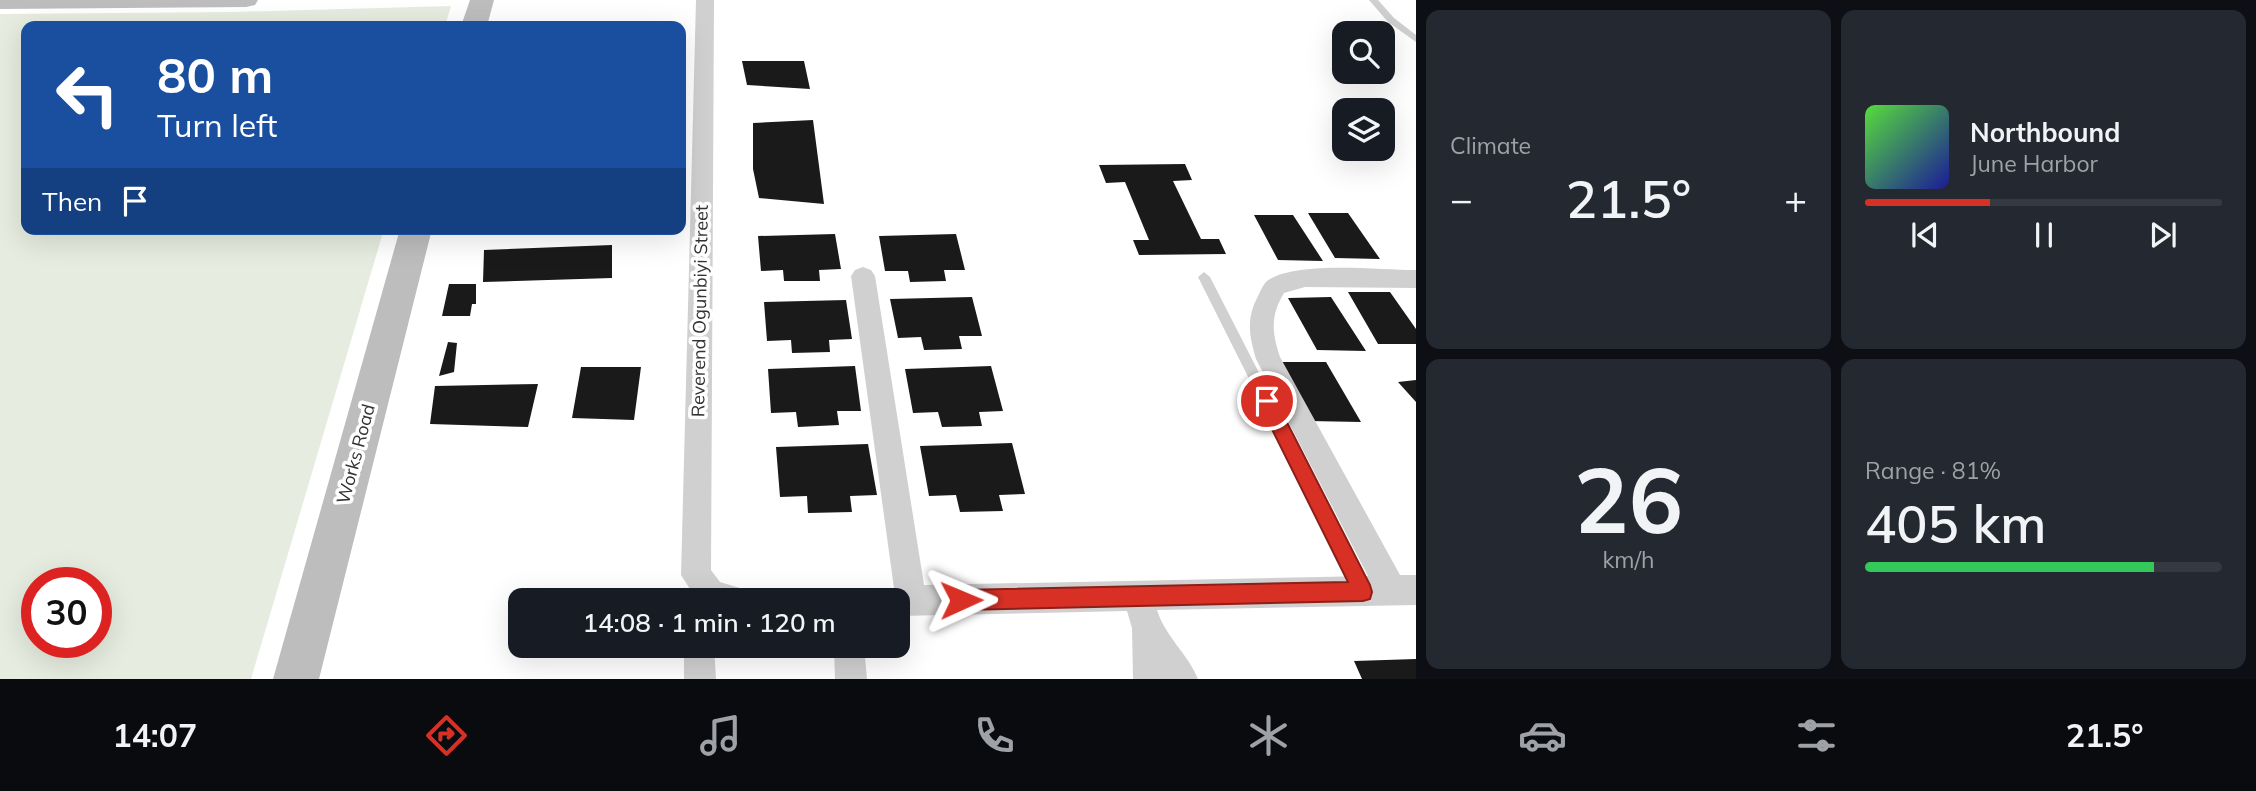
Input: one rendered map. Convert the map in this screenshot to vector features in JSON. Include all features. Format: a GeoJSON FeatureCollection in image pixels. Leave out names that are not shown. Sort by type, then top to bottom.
{"type":"FeatureCollection","features":[{"type":"Feature","properties":{"kind":"main road"},"geometry":{"type":"LineString","coordinates":[[0,2],[246,0]]}},
{"type":"Feature","properties":{"kind":"main road"},"geometry":{"type":"LineString","coordinates":[[476,21],[482,0]]}},
{"type":"Feature","properties":{"kind":"main road","name":"Works Road"},"geometry":{"type":"LineString","coordinates":[[296,679],[414,235]]}},
{"type":"Feature","properties":{"kind":"street","name":"Reverend Ogunbiyi Street"},"geometry":{"type":"LineString","coordinates":[[697,588],[705,0]]}},
{"type":"Feature","properties":{"kind":"street"},"geometry":{"type":"LineString","coordinates":[[863,276],[902,588]]}},
{"type":"Feature","properties":{"kind":"street"},"geometry":{"type":"LineString","coordinates":[[910,601],[1390,591],[1268,359],[1259,327],[1264,304],[1276,286],[1305,278],[1416,279]]}},
{"type":"Feature","properties":{"kind":"street"},"geometry":{"type":"LineString","coordinates":[[1137,596],[1147,628],[1149,679]]}},
{"type":"Feature","properties":{"kind":"street"},"geometry":{"type":"LineString","coordinates":[[1147,628],[1182,679]]}},
{"type":"Feature","properties":{"kind":"street"},"geometry":{"type":"LineString","coordinates":[[699,658],[700,679]]}},
{"type":"Feature","properties":{"kind":"street"},"geometry":{"type":"LineString","coordinates":[[850,658],[851,679]]}},
{"type":"Feature","properties":{"kind":"lane"},"geometry":{"type":"LineString","coordinates":[[1373,0],[1391,20],[1416,39]]}},
{"type":"Feature","properties":{"kind":"lane"},"geometry":{"type":"LineString","coordinates":[[1204,277],[1390,591]]}},
{"type":"Feature","properties":{"kind":"shaded area"},"geometry":{"type":"Polygon","coordinates":[[[451,6],[446,21],[21,21],[21,235],[382,235],[251,679],[0,679],[0,14],[233,12],[451,6]]]}},
{"type":"Feature","properties":{"kind":"building"},"geometry":{"type":"Polygon","coordinates":[[[742,61],[804,61],[810,89],[747,85],[742,61]]]}},
{"type":"Feature","properties":{"kind":"building"},"geometry":{"type":"Polygon","coordinates":[[[813,120],[824,204],[759,198],[753,169],[753,123],[813,120]]]}},
{"type":"Feature","properties":{"kind":"building"},"geometry":{"type":"Polygon","coordinates":[[[1185,164],[1192,180],[1173,181],[1201,239],[1219,239],[1226,254],[1139,255],[1133,240],[1149,240],[1125,182],[1106,183],[1099,165],[1185,164]]]}},
{"type":"Feature","properties":{"kind":"building"},"geometry":{"type":"Polygon","coordinates":[[[1308,213],[1348,213],[1380,259],[1335,258],[1308,213]]]}},
{"type":"Feature","properties":{"kind":"building"},"geometry":{"type":"Polygon","coordinates":[[[1254,215],[1293,215],[1323,261],[1278,260],[1254,215]]]}},
{"type":"Feature","properties":{"kind":"building"},"geometry":{"type":"Polygon","coordinates":[[[835,234],[841,269],[819,270],[820,281],[784,281],[783,270],[761,271],[758,236],[835,234]]]}},
{"type":"Feature","properties":{"kind":"building"},"geometry":{"type":"Polygon","coordinates":[[[956,234],[965,270],[944,270],[946,281],[910,282],[908,271],[885,271],[879,236],[956,234]]]}},
{"type":"Feature","properties":{"kind":"building"},"geometry":{"type":"Polygon","coordinates":[[[612,245],[612,278],[483,282],[484,250],[612,245]]]}},
{"type":"Feature","properties":{"kind":"building"},"geometry":{"type":"Polygon","coordinates":[[[449,284],[476,284],[476,304],[472,304],[470,316],[442,316],[449,284]]]}},
{"type":"Feature","properties":{"kind":"building"},"geometry":{"type":"Polygon","coordinates":[[[1348,292],[1390,292],[1416,329],[1416,344],[1378,344],[1348,292]]]}},
{"type":"Feature","properties":{"kind":"building"},"geometry":{"type":"Polygon","coordinates":[[[972,297],[982,336],[959,336],[962,349],[924,350],[921,337],[898,338],[890,299],[972,297]]]}},
{"type":"Feature","properties":{"kind":"building"},"geometry":{"type":"Polygon","coordinates":[[[1331,297],[1366,351],[1317,350],[1288,298],[1331,297]]]}},
{"type":"Feature","properties":{"kind":"building"},"geometry":{"type":"Polygon","coordinates":[[[846,300],[852,339],[829,340],[830,352],[792,353],[791,340],[767,341],[764,302],[846,300]]]}},
{"type":"Feature","properties":{"kind":"building"},"geometry":{"type":"Polygon","coordinates":[[[448,342],[457,343],[454,372],[439,376],[448,342]]]}},
{"type":"Feature","properties":{"kind":"building"},"geometry":{"type":"Polygon","coordinates":[[[1280,362],[1326,362],[1361,422],[1309,421],[1280,362]]]}},
{"type":"Feature","properties":{"kind":"building"},"geometry":{"type":"Polygon","coordinates":[[[855,366],[861,411],[837,411],[839,425],[798,427],[796,412],[771,413],[768,369],[855,366]]]}},
{"type":"Feature","properties":{"kind":"building"},"geometry":{"type":"Polygon","coordinates":[[[991,366],[1003,411],[979,412],[982,426],[942,427],[938,412],[913,413],[905,369],[991,366]]]}},
{"type":"Feature","properties":{"kind":"building"},"geometry":{"type":"Polygon","coordinates":[[[581,367],[641,367],[634,420],[572,418],[581,367]]]}},
{"type":"Feature","properties":{"kind":"building"},"geometry":{"type":"Polygon","coordinates":[[[1416,380],[1416,402],[1398,382],[1416,380]]]}},
{"type":"Feature","properties":{"kind":"building"},"geometry":{"type":"Polygon","coordinates":[[[538,384],[528,427],[430,424],[435,386],[538,384]]]}},
{"type":"Feature","properties":{"kind":"building"},"geometry":{"type":"Polygon","coordinates":[[[1012,443],[1025,494],[999,495],[1003,511],[960,512],[956,495],[929,496],[920,446],[1012,443]]]}},
{"type":"Feature","properties":{"kind":"building"},"geometry":{"type":"Polygon","coordinates":[[[868,444],[877,495],[850,496],[852,512],[808,513],[807,496],[780,497],[776,447],[868,444]]]}},
{"type":"Feature","properties":{"kind":"building"},"geometry":{"type":"Polygon","coordinates":[[[1416,659],[1416,679],[1362,679],[1354,661],[1416,659]]]}},
{"type":"Feature","properties":{"kind":"route"},"geometry":{"type":"LineString","coordinates":[[961,600],[1363,592],[1267,401]]}}]}
